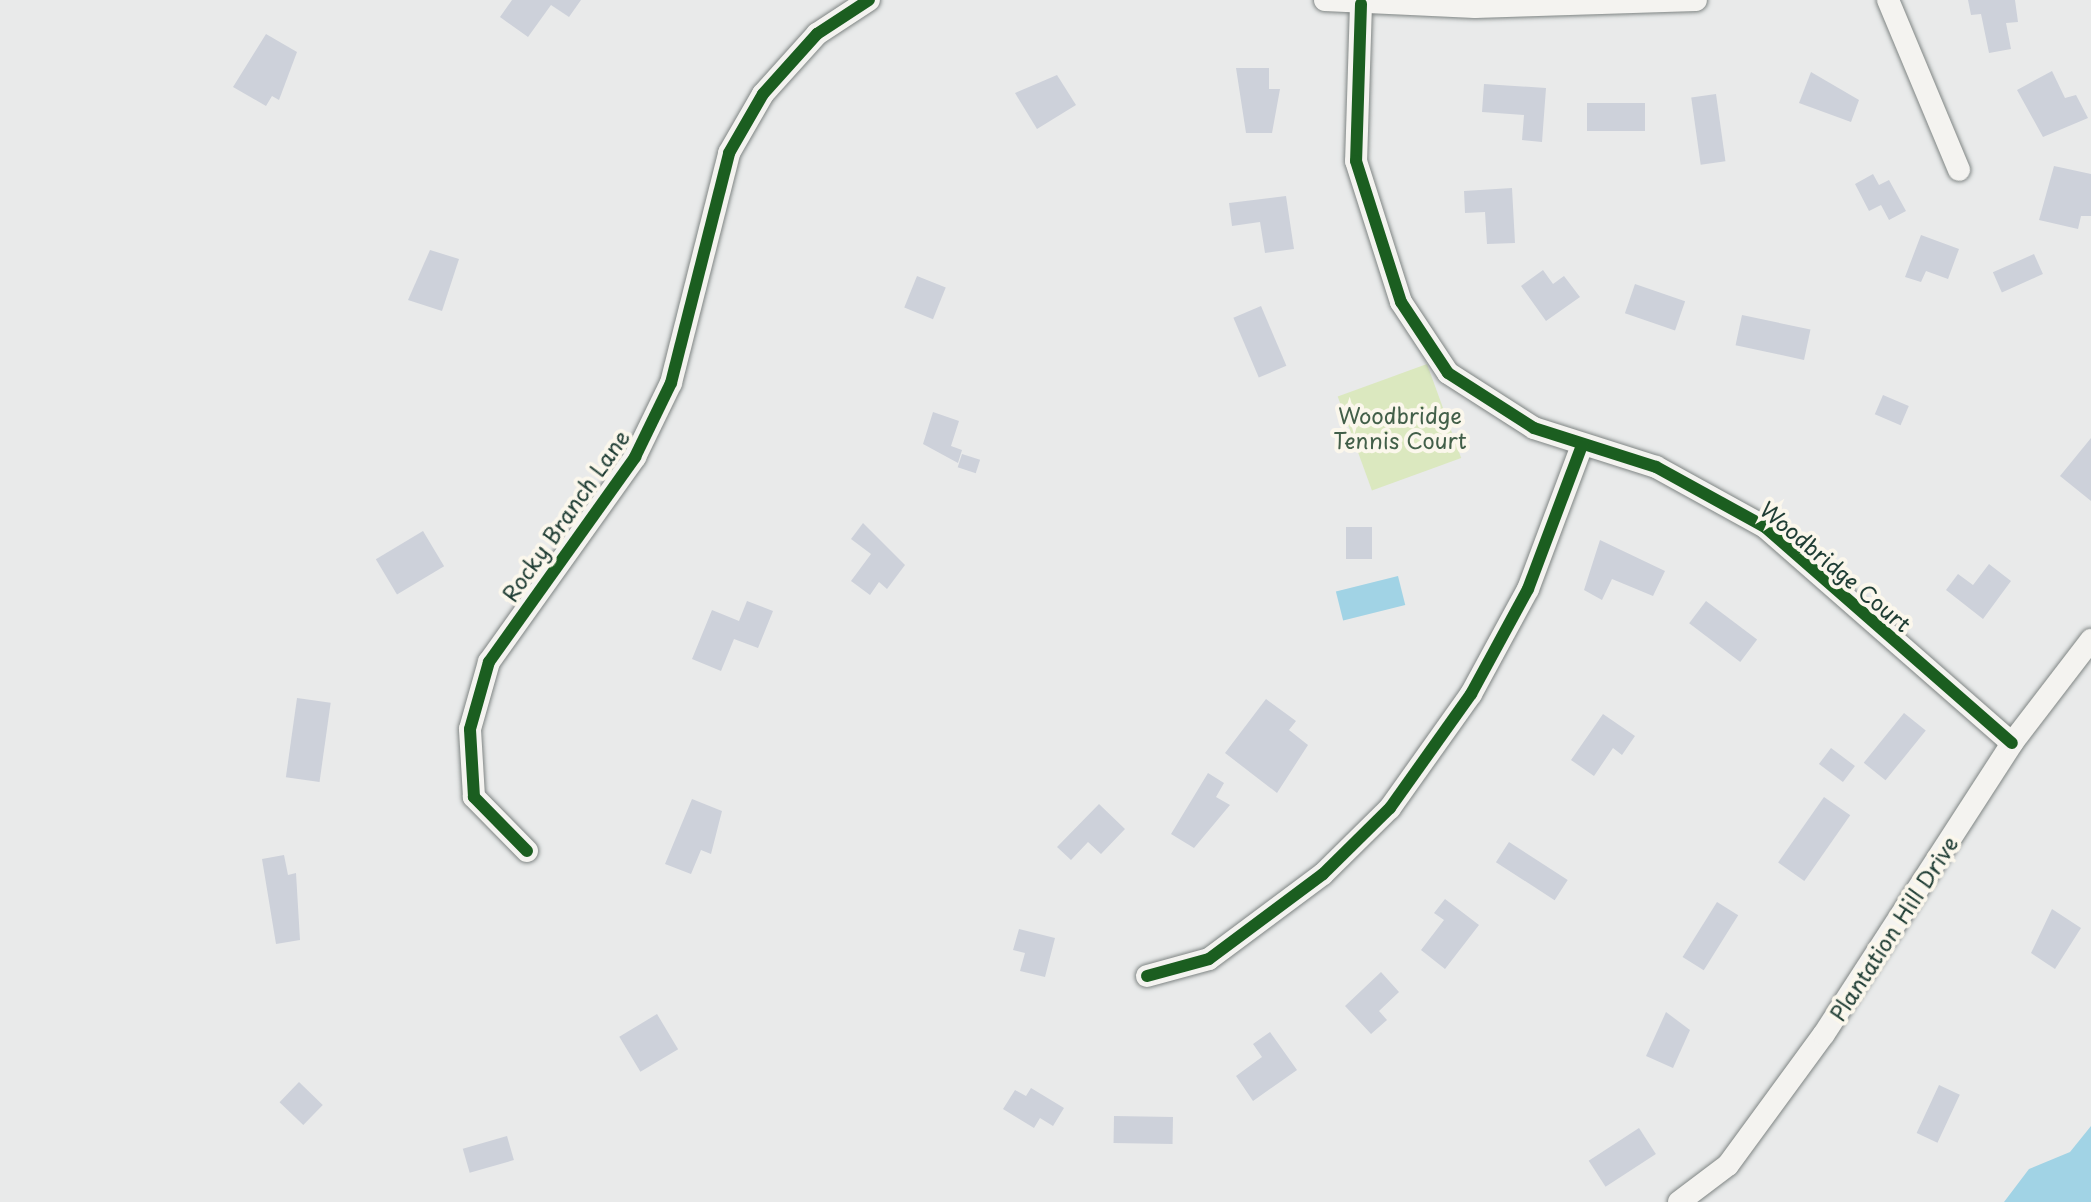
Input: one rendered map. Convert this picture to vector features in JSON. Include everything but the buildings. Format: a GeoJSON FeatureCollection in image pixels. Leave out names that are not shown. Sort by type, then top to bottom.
{"type":"FeatureCollection","features":[{"type":"Feature","properties":{"kind":"street","name":"Rocky Branch Lane"},"geometry":{"type":"LineString","coordinates":[[527,851],[474,797],[470,729],[489,662],[635,457],[671,383],[729,153],[763,94],[808,44],[869,0]]}},
{"type":"Feature","properties":{"kind":"street"},"geometry":{"type":"LineString","coordinates":[[1325,0],[1361,4],[1696,0]]}},
{"type":"Feature","properties":{"kind":"street"},"geometry":{"type":"LineString","coordinates":[[1888,0],[1959,170]]}},
{"type":"Feature","properties":{"kind":"street","name":"Woodbridge Court"},"geometry":{"type":"LineString","coordinates":[[1361,4],[1356,161],[1401,302],[1448,373],[1534,428],[1656,467],[1765,527],[2012,743]]}},
{"type":"Feature","properties":{"kind":"street"},"geometry":{"type":"LineString","coordinates":[[1147,976],[1209,959],[1274,915],[1390,808],[1471,694],[1528,589],[1582,445]]}},
{"type":"Feature","properties":{"kind":"street","name":"Plantation Hill Drive"},"geometry":{"type":"LineString","coordinates":[[1679,1202],[1728,1165],[1816,1046],[2012,743],[2091,640]]}},
{"type":"Feature","properties":{"kind":"green space","name":"Woodbridge Tennis Court"},"geometry":{"type":"Polygon","coordinates":[[[1427,364],[1461,458],[1372,490],[1338,396],[1427,364]]]}},
{"type":"Feature","properties":{"kind":"water"},"geometry":{"type":"Polygon","coordinates":[[[1398,576],[1405,605],[1343,621],[1336,591],[1398,576]]]}},
{"type":"Feature","properties":{"kind":"water"},"geometry":{"type":"Polygon","coordinates":[[[2091,1126],[2091,1202],[2004,1202],[2029,1169],[2070,1152],[2091,1126]]]}},
{"type":"Feature","properties":{"kind":"cycle path"},"geometry":{"type":"LineString","coordinates":[[527,851],[474,797],[470,729],[489,662],[635,457],[671,383],[729,153],[763,94],[817,34],[869,0]]}},
{"type":"Feature","properties":{"kind":"cycle path"},"geometry":{"type":"LineString","coordinates":[[1361,4],[1356,161],[1401,302],[1448,373],[1534,428],[1656,467],[1765,527],[2012,743]]}},
{"type":"Feature","properties":{"kind":"cycle path"},"geometry":{"type":"LineString","coordinates":[[1147,976],[1209,959],[1323,874],[1390,808],[1471,694],[1528,589],[1582,445]]}}]}
